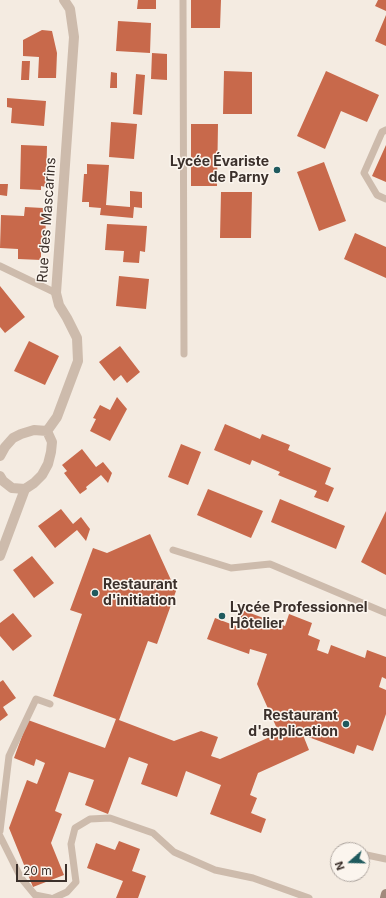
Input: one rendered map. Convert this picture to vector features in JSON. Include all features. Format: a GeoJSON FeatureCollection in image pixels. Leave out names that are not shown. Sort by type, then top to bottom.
{"type":"FeatureCollection","features":[{"type":"Feature","properties":{"kind":"main road"},"geometry":{"type":"LineString","coordinates":[[385,898],[386,894]]}},
{"type":"Feature","properties":{"kind":"street","name":"Rue des Mascarins"},"geometry":{"type":"LineString","coordinates":[[47,431],[57,417],[78,361],[77,338],[59,305],[56,293],[74,37],[70,9],[64,0]]}},
{"type":"Feature","properties":{"kind":"street"},"geometry":{"type":"LineString","coordinates":[[0,456],[5,447],[13,438],[34,430],[47,431],[52,442],[48,464],[42,475],[25,489],[0,556]]}},
{"type":"Feature","properties":{"kind":"street"},"geometry":{"type":"LineString","coordinates":[[0,476],[3,481],[12,488],[25,489]]}},
{"type":"Feature","properties":{"kind":"lane"},"geometry":{"type":"LineString","coordinates":[[183,0],[184,354]]}},
{"type":"Feature","properties":{"kind":"lane"},"geometry":{"type":"LineString","coordinates":[[386,130],[382,132],[364,173],[377,195],[386,199]]}},
{"type":"Feature","properties":{"kind":"lane"},"geometry":{"type":"LineString","coordinates":[[0,266],[56,293]]}},
{"type":"Feature","properties":{"kind":"lane"},"geometry":{"type":"LineString","coordinates":[[173,550],[230,568],[270,564],[386,613]]}},
{"type":"Feature","properties":{"kind":"lane"},"geometry":{"type":"LineString","coordinates":[[0,832],[9,756],[36,699],[50,704]]}},
{"type":"Feature","properties":{"kind":"lane"},"geometry":{"type":"LineString","coordinates":[[54,898],[67,892],[76,882],[71,844],[75,828],[90,819],[110,818],[153,833],[174,852],[215,870],[253,878],[309,898]]}},
{"type":"Feature","properties":{"kind":"lane"},"geometry":{"type":"LineString","coordinates":[[0,836],[21,878],[35,895],[50,898]]}},
{"type":"Feature","properties":{"kind":"lane"},"geometry":{"type":"LineString","coordinates":[[370,856],[386,860]]}},
{"type":"Feature","properties":{"kind":"building"},"geometry":{"type":"Polygon","coordinates":[[[138,0],[156,0],[156,9],[137,9],[138,0]]]}},
{"type":"Feature","properties":{"kind":"building"},"geometry":{"type":"Polygon","coordinates":[[[191,0],[221,0],[220,28],[191,28],[191,0]]]}},
{"type":"Feature","properties":{"kind":"building"},"geometry":{"type":"Polygon","coordinates":[[[378,0],[386,0],[386,11],[375,6],[378,0]]]}},
{"type":"Feature","properties":{"kind":"building"},"geometry":{"type":"Polygon","coordinates":[[[386,15],[386,46],[375,41],[386,15]]]}},
{"type":"Feature","properties":{"kind":"building"},"geometry":{"type":"Polygon","coordinates":[[[118,21],[151,23],[150,53],[116,51],[118,21]]]}},
{"type":"Feature","properties":{"kind":"building"},"geometry":{"type":"Polygon","coordinates":[[[42,30],[52,31],[57,53],[56,78],[38,78],[39,57],[23,56],[23,40],[42,30]]]}},
{"type":"Feature","properties":{"kind":"building"},"geometry":{"type":"Polygon","coordinates":[[[152,53],[167,54],[167,80],[151,79],[152,53]]]}},
{"type":"Feature","properties":{"kind":"building"},"geometry":{"type":"Polygon","coordinates":[[[22,61],[30,61],[29,80],[21,80],[22,61]]]}},
{"type":"Feature","properties":{"kind":"building"},"geometry":{"type":"Polygon","coordinates":[[[224,71],[252,72],[252,114],[223,114],[224,71]]]}},
{"type":"Feature","properties":{"kind":"building"},"geometry":{"type":"Polygon","coordinates":[[[326,71],[379,95],[367,122],[341,111],[325,149],[297,136],[326,71]]]}},
{"type":"Feature","properties":{"kind":"building"},"geometry":{"type":"Polygon","coordinates":[[[111,72],[117,73],[117,88],[110,88],[111,72]]]}},
{"type":"Feature","properties":{"kind":"building"},"geometry":{"type":"Polygon","coordinates":[[[136,74],[145,75],[142,115],[133,114],[136,74]]]}},
{"type":"Feature","properties":{"kind":"building"},"geometry":{"type":"Polygon","coordinates":[[[7,98],[46,101],[44,126],[11,123],[12,108],[7,107],[7,98]]]}},
{"type":"Feature","properties":{"kind":"building"},"geometry":{"type":"Polygon","coordinates":[[[111,122],[137,124],[134,159],[109,157],[111,122]]]}},
{"type":"Feature","properties":{"kind":"building"},"geometry":{"type":"Polygon","coordinates":[[[191,124],[218,124],[217,186],[191,186],[191,124]]]}},
{"type":"Feature","properties":{"kind":"building"},"geometry":{"type":"Polygon","coordinates":[[[21,145],[47,146],[46,187],[41,186],[41,190],[20,189],[21,145]]]}},
{"type":"Feature","properties":{"kind":"building"},"geometry":{"type":"Polygon","coordinates":[[[386,145],[386,182],[372,176],[386,145]]]}},
{"type":"Feature","properties":{"kind":"building"},"geometry":{"type":"Polygon","coordinates":[[[324,162],[346,221],[319,231],[297,172],[324,162]]]}},
{"type":"Feature","properties":{"kind":"building"},"geometry":{"type":"Polygon","coordinates":[[[87,164],[109,165],[106,205],[130,207],[130,191],[142,192],[142,208],[134,207],[133,218],[100,215],[101,208],[89,207],[89,202],[82,202],[84,174],[87,174],[87,164]]]}},
{"type":"Feature","properties":{"kind":"building"},"geometry":{"type":"Polygon","coordinates":[[[0,184],[8,184],[7,196],[0,195],[0,184]]]}},
{"type":"Feature","properties":{"kind":"building"},"geometry":{"type":"Polygon","coordinates":[[[221,192],[252,192],[251,238],[220,238],[221,192]]]}},
{"type":"Feature","properties":{"kind":"building"},"geometry":{"type":"Polygon","coordinates":[[[25,207],[43,208],[43,217],[46,217],[45,243],[41,244],[41,260],[18,259],[18,249],[0,248],[1,215],[24,216],[25,207]]]}},
{"type":"Feature","properties":{"kind":"building"},"geometry":{"type":"Polygon","coordinates":[[[107,224],[147,226],[145,252],[140,251],[139,263],[123,262],[124,251],[105,250],[107,224]]]}},
{"type":"Feature","properties":{"kind":"building"},"geometry":{"type":"Polygon","coordinates":[[[355,233],[386,247],[386,278],[344,259],[355,233]]]}},
{"type":"Feature","properties":{"kind":"building"},"geometry":{"type":"Polygon","coordinates":[[[119,276],[149,279],[146,309],[116,306],[119,276]]]}},
{"type":"Feature","properties":{"kind":"building"},"geometry":{"type":"Polygon","coordinates":[[[0,286],[25,317],[5,333],[0,327],[0,286]]]}},
{"type":"Feature","properties":{"kind":"building"},"geometry":{"type":"Polygon","coordinates":[[[29,341],[59,356],[45,385],[14,371],[29,341]]]}},
{"type":"Feature","properties":{"kind":"building"},"geometry":{"type":"Polygon","coordinates":[[[120,346],[140,372],[127,383],[121,375],[114,381],[99,362],[120,346]]]}},
{"type":"Feature","properties":{"kind":"building"},"geometry":{"type":"Polygon","coordinates":[[[117,397],[127,409],[110,441],[90,431],[96,419],[93,418],[100,405],[110,410],[117,397]]]}},
{"type":"Feature","properties":{"kind":"building"},"geometry":{"type":"Polygon","coordinates":[[[225,424],[260,439],[262,434],[290,445],[288,450],[331,468],[325,484],[334,488],[328,502],[314,497],[317,491],[278,475],[280,472],[252,460],[250,465],[214,450],[225,424]]]}},
{"type":"Feature","properties":{"kind":"building"},"geometry":{"type":"Polygon","coordinates":[[[181,444],[201,452],[188,485],[168,477],[181,444]]]}},
{"type":"Feature","properties":{"kind":"building"},"geometry":{"type":"Polygon","coordinates":[[[82,449],[96,467],[103,462],[112,473],[108,483],[101,475],[80,494],[64,473],[67,471],[62,465],[82,449]]]}},
{"type":"Feature","properties":{"kind":"building"},"geometry":{"type":"Polygon","coordinates":[[[208,489],[263,511],[251,538],[197,515],[208,489]]]}},
{"type":"Feature","properties":{"kind":"building"},"geometry":{"type":"Polygon","coordinates":[[[280,499],[345,526],[336,549],[271,522],[280,499]]]}},
{"type":"Feature","properties":{"kind":"building"},"geometry":{"type":"Polygon","coordinates":[[[61,509],[73,524],[81,517],[90,529],[86,541],[77,530],[55,548],[38,526],[61,509]]]}},
{"type":"Feature","properties":{"kind":"building"},"geometry":{"type":"Polygon","coordinates":[[[386,511],[386,575],[361,562],[386,511]]]}},
{"type":"Feature","properties":{"kind":"building"},"geometry":{"type":"Polygon","coordinates":[[[150,534],[176,591],[157,644],[148,641],[119,720],[174,741],[201,731],[218,737],[211,756],[220,759],[279,733],[257,684],[267,654],[250,649],[249,654],[207,639],[215,618],[236,626],[242,610],[285,626],[289,614],[312,623],[308,635],[320,640],[317,650],[328,654],[331,645],[365,658],[367,650],[386,657],[386,679],[382,677],[379,687],[386,690],[386,714],[373,751],[357,745],[354,754],[303,735],[309,750],[258,773],[250,795],[257,798],[251,813],[266,819],[261,833],[210,814],[221,785],[186,771],[177,797],[141,784],[148,764],[129,757],[108,814],[85,805],[94,780],[69,772],[55,811],[62,814],[51,843],[64,875],[33,887],[9,828],[27,780],[37,784],[45,763],[36,759],[34,766],[14,758],[28,720],[105,748],[116,719],[53,696],[82,614],[70,610],[93,548],[107,553],[150,534]]]}},
{"type":"Feature","properties":{"kind":"building"},"geometry":{"type":"Polygon","coordinates":[[[32,556],[54,583],[34,598],[13,570],[32,556]]]}},
{"type":"Feature","properties":{"kind":"building"},"geometry":{"type":"Polygon","coordinates":[[[13,613],[32,636],[13,651],[0,636],[0,623],[13,613]]]}},
{"type":"Feature","properties":{"kind":"building"},"geometry":{"type":"Polygon","coordinates":[[[3,680],[16,698],[3,707],[8,715],[0,721],[0,682],[3,680]]]}},
{"type":"Feature","properties":{"kind":"building"},"geometry":{"type":"Polygon","coordinates":[[[119,841],[140,849],[132,871],[146,876],[138,898],[116,898],[123,881],[87,868],[96,843],[115,850],[119,841]]]}},
{"type":"Feature","properties":{"kind":"place","name":"Lycée Évariste de Parny"},"geometry":{"type":"Point","coordinates":[277,170]}},
{"type":"Feature","properties":{"kind":"place","name":"Restaurant d'initiation"},"geometry":{"type":"Point","coordinates":[95,593]}},
{"type":"Feature","properties":{"kind":"place","name":"Lycée Professionnel Hôtelier"},"geometry":{"type":"Point","coordinates":[222,616]}},
{"type":"Feature","properties":{"kind":"place","name":"Restaurant d'application"},"geometry":{"type":"Point","coordinates":[346,724]}}]}
